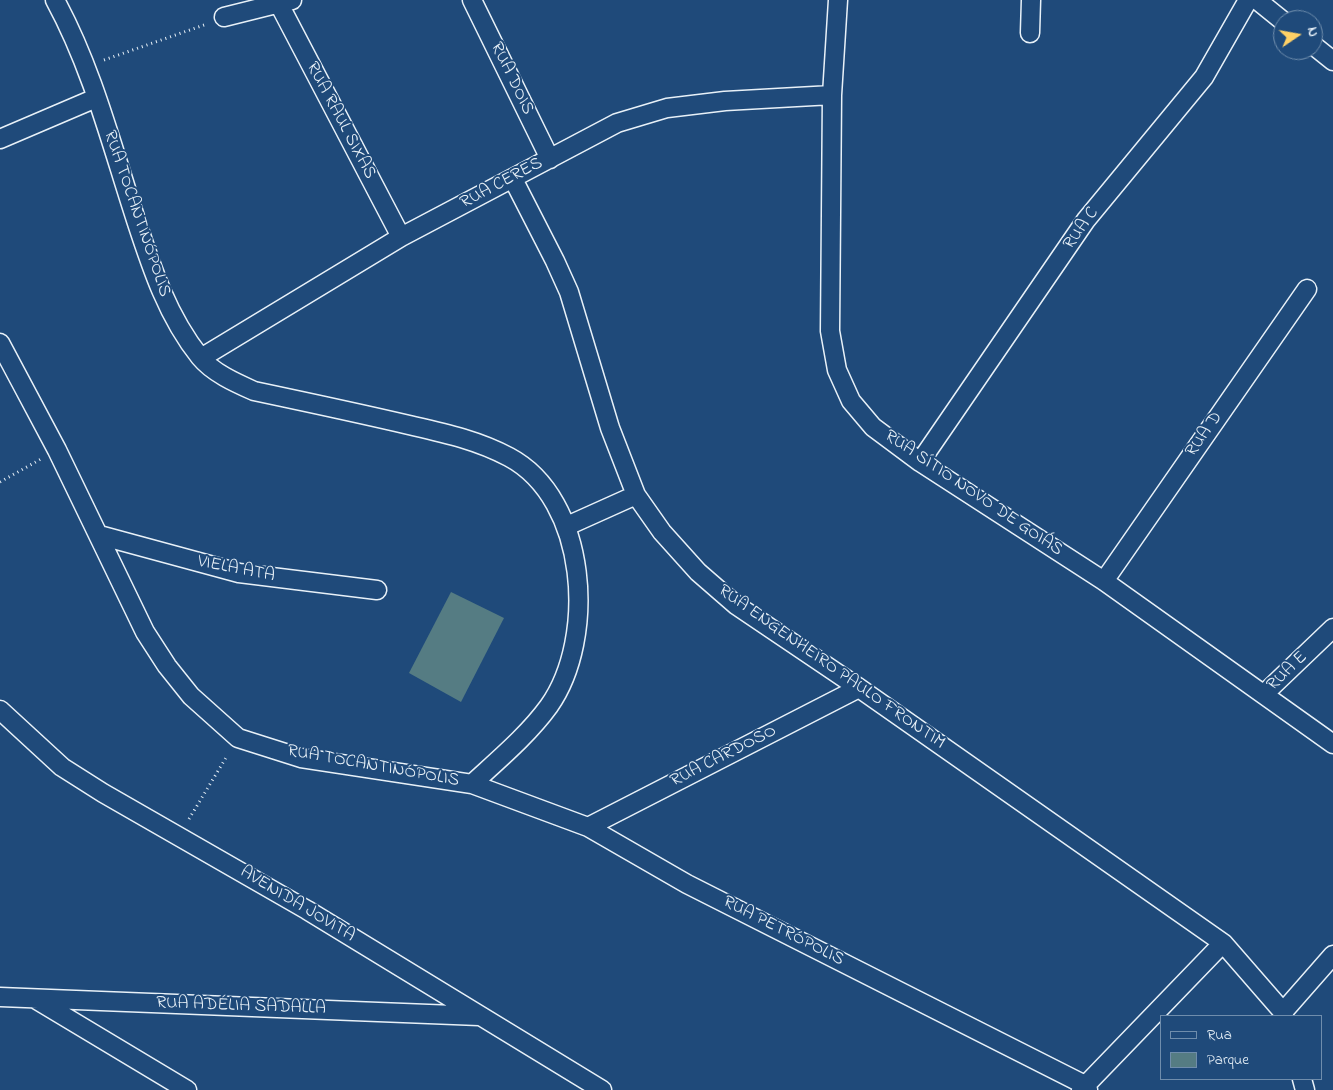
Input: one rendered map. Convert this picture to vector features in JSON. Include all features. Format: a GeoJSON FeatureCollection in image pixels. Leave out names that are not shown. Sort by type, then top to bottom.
{"type":"FeatureCollection","features":[{"type":"Feature","properties":{"kind":"street","name":"RUA TOCANTINÓPOLIS"},"geometry":{"type":"LineString","coordinates":[[0,343],[57,450],[145,632],[167,666],[192,696],[238,738],[301,758],[472,784],[513,745],[549,706],[568,670],[576,632],[578,603],[577,576],[567,526],[549,490],[531,470],[471,439],[254,391],[229,380],[201,358],[167,305],[150,265],[87,66],[54,0]]}},
{"type":"Feature","properties":{"kind":"street","name":"RUA DOIS"},"geometry":{"type":"LineString","coordinates":[[472,0],[550,159]]}},
{"type":"Feature","properties":{"kind":"street","name":"RUA SÍTIO NOVO DE GOIÁS"},"geometry":{"type":"LineString","coordinates":[[838,0],[832,95],[830,331],[838,370],[851,401],[873,426],[920,462],[1104,581],[1333,744]]}},
{"type":"Feature","properties":{"kind":"street"},"geometry":{"type":"LineString","coordinates":[[1030,33],[1031,0]]}},
{"type":"Feature","properties":{"kind":"street","name":"RUA C"},"geometry":{"type":"LineString","coordinates":[[920,462],[1086,220],[1204,77],[1248,0]]}},
{"type":"Feature","properties":{"kind":"street"},"geometry":{"type":"LineString","coordinates":[[1257,0],[1273,13]]}},
{"type":"Feature","properties":{"kind":"street"},"geometry":{"type":"LineString","coordinates":[[224,18],[285,2]]}},
{"type":"Feature","properties":{"kind":"street","name":"RUA RAUL SIXAS"},"geometry":{"type":"LineString","coordinates":[[285,2],[401,237]]}},
{"type":"Feature","properties":{"kind":"street"},"geometry":{"type":"LineString","coordinates":[[1323,53],[1333,61]]}},
{"type":"Feature","properties":{"kind":"street","name":"RUA CERES"},"geometry":{"type":"LineString","coordinates":[[201,358],[401,237],[617,123],[667,108],[725,101],[832,95]]}},
{"type":"Feature","properties":{"kind":"street"},"geometry":{"type":"LineString","coordinates":[[0,139],[96,98]]}},
{"type":"Feature","properties":{"kind":"street","name":"RUA ENGENHEIRO PAULO FRONTIM"},"geometry":{"type":"LineString","coordinates":[[513,179],[569,292],[610,428],[636,495],[662,532],[698,572],[736,605],[859,688],[1223,943],[1283,1014]]}},
{"type":"Feature","properties":{"kind":"street","name":"RUA D"},"geometry":{"type":"LineString","coordinates":[[1104,581],[1307,289]]}},
{"type":"Feature","properties":{"kind":"street"},"geometry":{"type":"LineString","coordinates":[[567,526],[636,495]]}},
{"type":"Feature","properties":{"kind":"street","name":"VIELA ATA"},"geometry":{"type":"LineString","coordinates":[[99,534],[239,573],[377,590]]}},
{"type":"Feature","properties":{"kind":"street","name":"RUA E"},"geometry":{"type":"LineString","coordinates":[[1264,694],[1333,628]]}},
{"type":"Feature","properties":{"kind":"street","name":"RUA CARDOSO"},"geometry":{"type":"LineString","coordinates":[[588,827],[859,688]]}},
{"type":"Feature","properties":{"kind":"street","name":"AVENIDA JOVITA"},"geometry":{"type":"LineString","coordinates":[[0,711],[62,767],[482,1016],[602,1090]]}},
{"type":"Feature","properties":{"kind":"street","name":"RUA PETRÓPOLIS"},"geometry":{"type":"LineString","coordinates":[[472,784],[588,827],[686,884],[1085,1089]]}},
{"type":"Feature","properties":{"kind":"street"},"geometry":{"type":"LineString","coordinates":[[1085,1089],[1223,943]]}},
{"type":"Feature","properties":{"kind":"street"},"geometry":{"type":"LineString","coordinates":[[1283,1014],[1333,955]]}},
{"type":"Feature","properties":{"kind":"street","name":"RUA ADÉLIA SADALLA"},"geometry":{"type":"LineString","coordinates":[[0,997],[482,1016]]}},
{"type":"Feature","properties":{"kind":"street"},"geometry":{"type":"LineString","coordinates":[[34,999],[187,1090]]}},
{"type":"Feature","properties":{"kind":"path"},"geometry":{"type":"LineString","coordinates":[[87,66],[224,18]]}},
{"type":"Feature","properties":{"kind":"path"},"geometry":{"type":"LineString","coordinates":[[0,482],[57,450]]}},
{"type":"Feature","properties":{"kind":"path"},"geometry":{"type":"LineString","coordinates":[[179,835],[238,738]]}},
{"type":"Feature","properties":{"kind":"green space"},"geometry":{"type":"Polygon","coordinates":[[[451,592],[504,618],[461,702],[409,673],[451,592]]]}}]}
